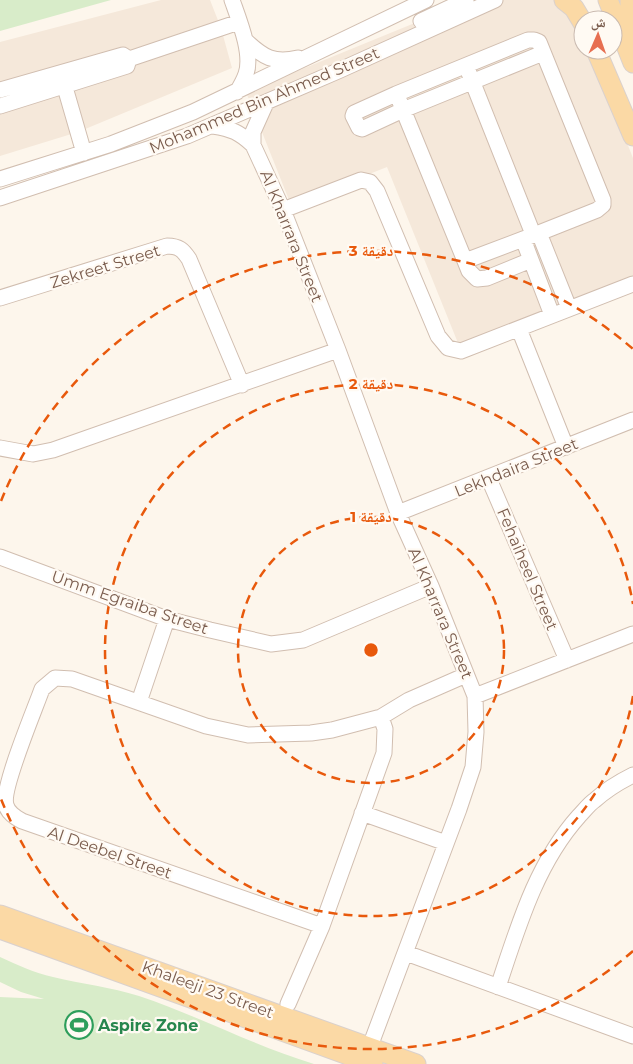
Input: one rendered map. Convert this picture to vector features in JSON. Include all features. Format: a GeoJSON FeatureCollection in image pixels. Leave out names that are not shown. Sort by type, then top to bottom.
{"type":"FeatureCollection","features":[{"type":"Feature","properties":{"kind":"main road"},"geometry":{"type":"LineString","coordinates":[[564,0],[575,10]]}},
{"type":"Feature","properties":{"kind":"main road"},"geometry":{"type":"LineString","coordinates":[[608,0],[633,63]]}},
{"type":"Feature","properties":{"kind":"main road"},"geometry":{"type":"LineString","coordinates":[[630,0],[630,26],[633,35]]}},
{"type":"Feature","properties":{"kind":"main road"},"geometry":{"type":"LineString","coordinates":[[623,57],[626,64],[633,72]]}},
{"type":"Feature","properties":{"kind":"main road"},"geometry":{"type":"LineString","coordinates":[[600,60],[633,136]]}},
{"type":"Feature","properties":{"kind":"main road","name":"Khaleeji 23 Street"},"geometry":{"type":"LineString","coordinates":[[0,915],[369,1057]]}},
{"type":"Feature","properties":{"kind":"main road","name":"Khaleeji 23 Street"},"geometry":{"type":"LineString","coordinates":[[0,929],[369,1057],[416,1064]]}},
{"type":"Feature","properties":{"kind":"street"},"geometry":{"type":"LineString","coordinates":[[232,0],[246,41],[248,65],[246,74],[237,92]]}},
{"type":"Feature","properties":{"kind":"street","name":"Mohammed Bin Ahmed Street"},"geometry":{"type":"LineString","coordinates":[[0,179],[84,153],[166,124],[237,92],[426,0]]}},
{"type":"Feature","properties":{"kind":"street"},"geometry":{"type":"LineString","coordinates":[[376,53],[384,42],[396,33],[466,0]]}},
{"type":"Feature","properties":{"kind":"street","name":"Mohammed Bin Ahmed Street"},"geometry":{"type":"LineString","coordinates":[[0,198],[144,151],[213,126],[495,0]]}},
{"type":"Feature","properties":{"kind":"street"},"geometry":{"type":"LineString","coordinates":[[0,106],[124,55],[129,59],[239,22]]}},
{"type":"Feature","properties":{"kind":"street"},"geometry":{"type":"LineString","coordinates":[[465,261],[597,210],[603,205],[603,200],[539,42],[528,40],[354,113],[353,116],[359,128],[362,129],[403,110],[543,53]]}},
{"type":"Feature","properties":{"kind":"street"},"geometry":{"type":"LineString","coordinates":[[246,41],[259,53],[271,60],[290,60],[314,54]]}},
{"type":"Feature","properties":{"kind":"street"},"geometry":{"type":"LineString","coordinates":[[466,66],[531,235],[569,308]]}},
{"type":"Feature","properties":{"kind":"street"},"geometry":{"type":"LineString","coordinates":[[0,90],[62,80]]}},
{"type":"Feature","properties":{"kind":"street"},"geometry":{"type":"LineString","coordinates":[[62,80],[84,153]]}},
{"type":"Feature","properties":{"kind":"street"},"geometry":{"type":"LineString","coordinates":[[396,94],[469,272],[477,279],[486,278],[531,260]]}},
{"type":"Feature","properties":{"kind":"street"},"geometry":{"type":"LineString","coordinates":[[254,145],[253,132],[266,103]]}},
{"type":"Feature","properties":{"kind":"street"},"geometry":{"type":"LineString","coordinates":[[213,126],[231,129],[241,134],[254,145]]}},
{"type":"Feature","properties":{"kind":"street","name":"Al Kharrara Street"},"geometry":{"type":"LineString","coordinates":[[254,145],[338,350],[398,513],[431,586],[476,696],[476,732],[473,767],[369,1057]]}},
{"type":"Feature","properties":{"kind":"street"},"geometry":{"type":"LineString","coordinates":[[282,210],[360,180],[370,182],[377,191],[438,336],[448,348],[461,351],[633,284]]}},
{"type":"Feature","properties":{"kind":"street"},"geometry":{"type":"LineString","coordinates":[[531,235],[531,260],[552,315]]}},
{"type":"Feature","properties":{"kind":"street","name":"Zekreet Street"},"geometry":{"type":"LineString","coordinates":[[0,298],[167,246],[177,246],[183,250],[189,259],[242,385]]}},
{"type":"Feature","properties":{"kind":"street"},"geometry":{"type":"LineString","coordinates":[[519,329],[566,447]]}},
{"type":"Feature","properties":{"kind":"street"},"geometry":{"type":"LineString","coordinates":[[0,448],[33,454],[53,450],[338,350]]}},
{"type":"Feature","properties":{"kind":"street","name":"Lekhdaira Street"},"geometry":{"type":"LineString","coordinates":[[398,513],[489,479],[633,420]]}},
{"type":"Feature","properties":{"kind":"street","name":"Fehaiheel Street"},"geometry":{"type":"LineString","coordinates":[[489,479],[567,660]]}},
{"type":"Feature","properties":{"kind":"street","name":"Umm Egraiba Street"},"geometry":{"type":"LineString","coordinates":[[0,557],[167,619],[271,644],[303,640],[431,586]]}},
{"type":"Feature","properties":{"kind":"street"},"geometry":{"type":"LineString","coordinates":[[139,702],[167,619]]}},
{"type":"Feature","properties":{"kind":"street"},"geometry":{"type":"LineString","coordinates":[[476,696],[633,634]]}},
{"type":"Feature","properties":{"kind":"street","name":"Al Deebel Street"},"geometry":{"type":"LineString","coordinates":[[322,926],[22,821],[9,812],[6,804],[7,785],[42,689],[55,678],[72,679],[206,726],[248,735],[311,733],[332,730],[381,717],[409,700],[466,675]]}},
{"type":"Feature","properties":{"kind":"street"},"geometry":{"type":"LineString","coordinates":[[288,1004],[322,926],[384,753],[385,735],[381,717]]}},
{"type":"Feature","properties":{"kind":"street"},"geometry":{"type":"LineString","coordinates":[[498,987],[519,924],[536,883],[556,846],[567,830],[593,801],[613,786],[633,775]]}},
{"type":"Feature","properties":{"kind":"street"},"geometry":{"type":"LineString","coordinates":[[362,813],[446,843]]}},
{"type":"Feature","properties":{"kind":"street"},"geometry":{"type":"LineString","coordinates":[[406,953],[633,1036]]}},
{"type":"Feature","properties":{"kind":"shaded area"},"geometry":{"type":"Polygon","coordinates":[[[161,0],[210,0],[221,28],[232,68],[78,132],[0,156],[0,42],[161,0]]]}},
{"type":"Feature","properties":{"kind":"shaded area"},"geometry":{"type":"Polygon","coordinates":[[[471,0],[569,0],[573,10],[573,60],[594,60],[633,158],[633,279],[460,348],[387,167],[291,205],[246,92],[471,0]]]}},
{"type":"Feature","properties":{"kind":"green space"},"geometry":{"type":"Polygon","coordinates":[[[0,0],[111,0],[0,31],[0,0]]]}},
{"type":"Feature","properties":{"kind":"green space","name":"Aspire Zone"},"geometry":{"type":"Polygon","coordinates":[[[0,957],[46,975],[139,996],[270,1049],[314,1064],[0,1064],[0,997],[44,999],[21,992],[0,982],[0,957]]]}},
{"type":"Feature","properties":{"kind":"place","name":"Aspire Zone"},"geometry":{"type":"Point","coordinates":[79,1025]}}]}
